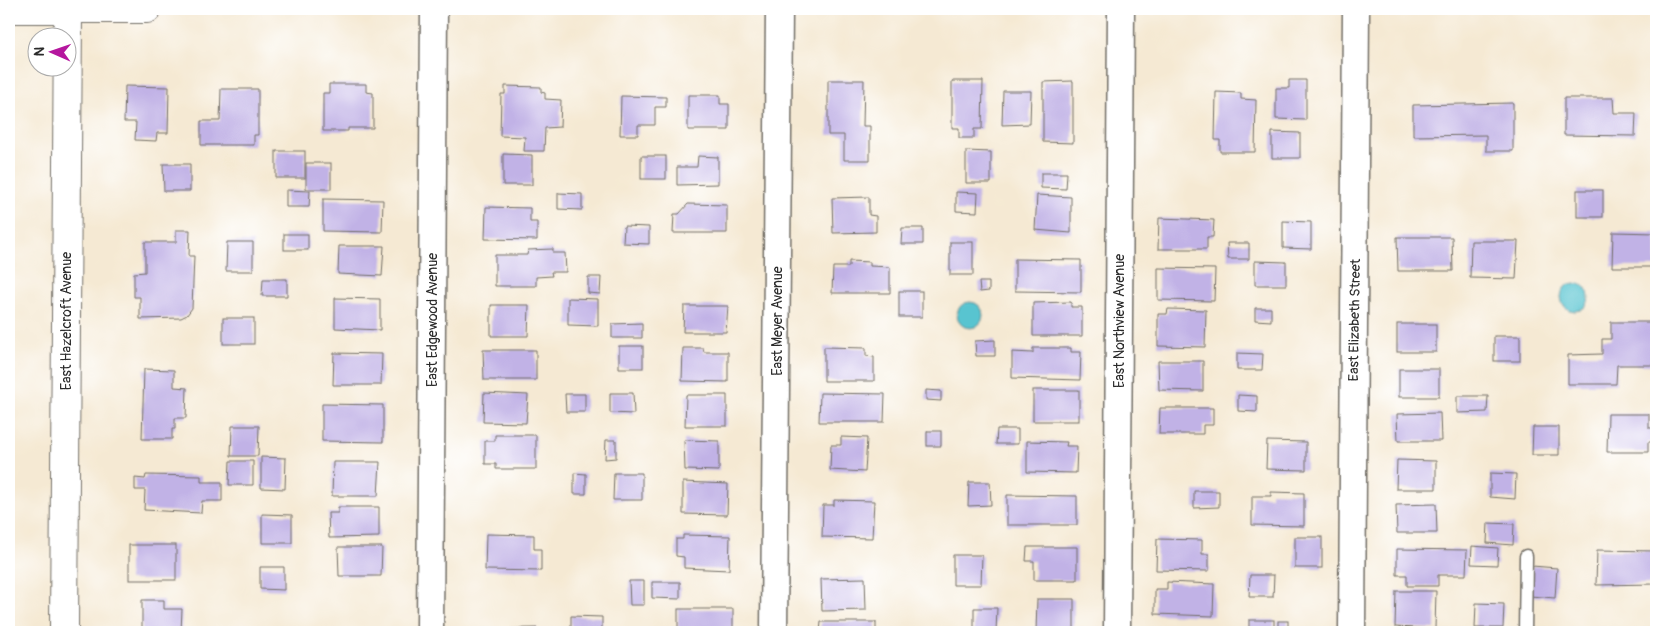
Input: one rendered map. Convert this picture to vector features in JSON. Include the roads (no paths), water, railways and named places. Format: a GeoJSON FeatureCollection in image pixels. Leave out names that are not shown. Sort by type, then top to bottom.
{"type":"FeatureCollection","features":[{"type":"Feature","properties":{"kind":"street"},"geometry":{"type":"LineString","coordinates":[[9,9],[147,9]]}},
{"type":"Feature","properties":{"kind":"street","name":"East Hazelcroft Avenue"},"geometry":{"type":"LineString","coordinates":[[64,632],[68,9]]}},
{"type":"Feature","properties":{"kind":"street","name":"East Edgewood Avenue"},"geometry":{"type":"LineString","coordinates":[[430,632],[434,9]]}},
{"type":"Feature","properties":{"kind":"street","name":"East Meyer Avenue"},"geometry":{"type":"LineString","coordinates":[[774,632],[779,9]]}},
{"type":"Feature","properties":{"kind":"street","name":"East Northview Avenue"},"geometry":{"type":"LineString","coordinates":[[1117,632],[1121,9]]}},
{"type":"Feature","properties":{"kind":"street","name":"East Elizabeth Street"},"geometry":{"type":"LineString","coordinates":[[1352,632],[1356,9]]}},
{"type":"Feature","properties":{"kind":"lane"},"geometry":{"type":"LineString","coordinates":[[1525,632],[1526,556]]}},
{"type":"Feature","properties":{"kind":"water"},"geometry":{"type":"Polygon","coordinates":[[[1575,283],[1585,287],[1589,297],[1585,307],[1575,311],[1565,307],[1561,297],[1565,287],[1575,283]]]}},
{"type":"Feature","properties":{"kind":"water"},"geometry":{"type":"Polygon","coordinates":[[[970,302],[980,305],[983,315],[980,325],[970,328],[960,325],[957,315],[960,305],[970,302]]]}}]}
